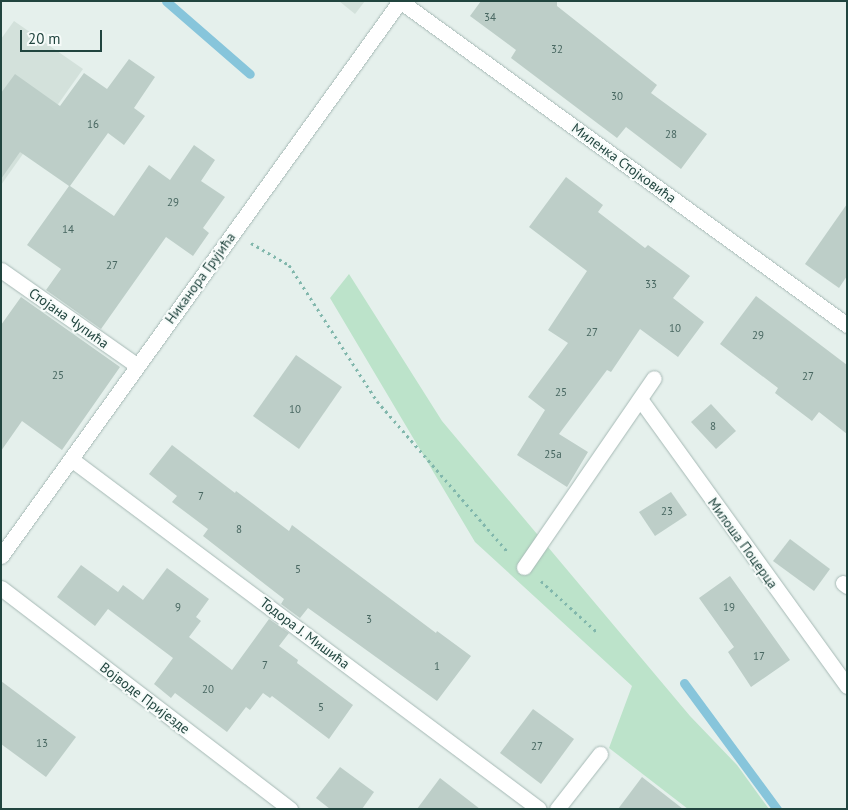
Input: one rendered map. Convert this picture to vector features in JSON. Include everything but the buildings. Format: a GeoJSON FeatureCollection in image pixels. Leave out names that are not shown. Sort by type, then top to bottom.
{"type":"FeatureCollection","features":[{"type":"Feature","properties":{"kind":"street","name":"Никанора Грујића"},"geometry":{"type":"LineString","coordinates":[[1,556],[400,1]]}},
{"type":"Feature","properties":{"kind":"street","name":"Миленка Стојковића"},"geometry":{"type":"LineString","coordinates":[[400,1],[847,325]]}},
{"type":"Feature","properties":{"kind":"street","name":"Стојана Чупића"},"geometry":{"type":"LineString","coordinates":[[1,270],[136,366]]}},
{"type":"Feature","properties":{"kind":"street"},"geometry":{"type":"LineString","coordinates":[[524,567],[654,378]]}},
{"type":"Feature","properties":{"kind":"street","name":"Милоша Поцерца"},"geometry":{"type":"LineString","coordinates":[[640,399],[847,686]]}},
{"type":"Feature","properties":{"kind":"street","name":"Тодора Ј. Мишића"},"geometry":{"type":"LineString","coordinates":[[70,459],[539,809]]}},
{"type":"Feature","properties":{"kind":"street","name":"Војводе Пријезде"},"geometry":{"type":"LineString","coordinates":[[1,588],[290,809]]}},
{"type":"Feature","properties":{"kind":"street"},"geometry":{"type":"LineString","coordinates":[[557,809],[600,754]]}},
{"type":"Feature","properties":{"kind":"path"},"geometry":{"type":"LineString","coordinates":[[233,233],[289,265],[377,401],[499,544],[598,633]]}},
{"type":"Feature","properties":{"kind":"shaded area"},"geometry":{"type":"Polygon","coordinates":[[[339,1],[365,1],[355,14],[339,1]]]}},
{"type":"Feature","properties":{"kind":"shaded area"},"geometry":{"type":"Polygon","coordinates":[[[14,21],[83,69],[1,185],[1,39],[14,21]]]}},
{"type":"Feature","properties":{"kind":"green space"},"geometry":{"type":"Polygon","coordinates":[[[349,274],[442,421],[690,716],[737,765],[769,809],[688,809],[609,748],[632,686],[475,542],[330,298],[349,274]]]}},
{"type":"Feature","properties":{"kind":"waterway"},"geometry":{"type":"LineString","coordinates":[[166,1],[250,74]]}},
{"type":"Feature","properties":{"kind":"waterway"},"geometry":{"type":"LineString","coordinates":[[684,683],[777,809]]}}]}
